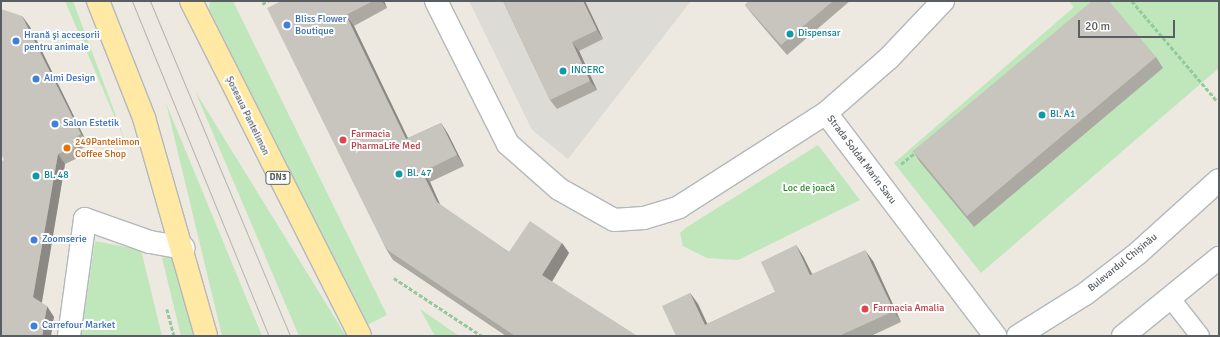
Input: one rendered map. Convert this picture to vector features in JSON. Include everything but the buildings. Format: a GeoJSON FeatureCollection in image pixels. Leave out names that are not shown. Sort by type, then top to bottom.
{"type":"FeatureCollection","features":[{"type":"Feature","properties":{"kind":"main road"},"geometry":{"type":"LineString","coordinates":[[98,1],[144,118],[183,248],[206,336]]}},
{"type":"Feature","properties":{"kind":"main road","name":"Șoseaua Pantelimon"},"geometry":{"type":"LineString","coordinates":[[191,1],[359,332]]}},
{"type":"Feature","properties":{"kind":"street"},"geometry":{"type":"LineString","coordinates":[[436,1],[508,144],[558,189],[614,220],[644,218],[678,207],[826,112]]}},
{"type":"Feature","properties":{"kind":"street","name":"Strada Soldat Marin Savu"},"geometry":{"type":"LineString","coordinates":[[943,1],[889,58],[826,112],[995,336]]}},
{"type":"Feature","properties":{"kind":"street","name":"Bulevardul Chișinău"},"geometry":{"type":"LineString","coordinates":[[1018,336],[1085,294],[1137,254],[1219,180]]}},
{"type":"Feature","properties":{"kind":"street"},"geometry":{"type":"LineString","coordinates":[[69,336],[85,219],[150,242],[183,248]]}},
{"type":"Feature","properties":{"kind":"street"},"geometry":{"type":"LineString","coordinates":[[1124,336],[1171,299],[1219,258]]}},
{"type":"Feature","properties":{"kind":"lane"},"geometry":{"type":"LineString","coordinates":[[1171,299],[1200,336]]}},
{"type":"Feature","properties":{"kind":"path"},"geometry":{"type":"LineString","coordinates":[[262,4],[268,1]]}},
{"type":"Feature","properties":{"kind":"path"},"geometry":{"type":"LineString","coordinates":[[1132,1],[1217,101]]}},
{"type":"Feature","properties":{"kind":"path"},"geometry":{"type":"LineString","coordinates":[[899,166],[923,145]]}},
{"type":"Feature","properties":{"kind":"path"},"geometry":{"type":"LineString","coordinates":[[394,278],[482,336]]}},
{"type":"Feature","properties":{"kind":"shaded area"},"geometry":{"type":"Polygon","coordinates":[[[469,1],[691,1],[568,159],[532,130],[469,1]]]}},
{"type":"Feature","properties":{"kind":"green space"},"geometry":{"type":"Polygon","coordinates":[[[65,1],[73,1],[128,148],[65,1]]]}},
{"type":"Feature","properties":{"kind":"green space"},"geometry":{"type":"Polygon","coordinates":[[[210,1],[233,1],[387,315],[365,326],[209,9],[210,1]]]}},
{"type":"Feature","properties":{"kind":"green space"},"geometry":{"type":"Polygon","coordinates":[[[1069,1],[1219,1],[1219,68],[981,273],[894,163],[1074,7],[1069,1]]]}},
{"type":"Feature","properties":{"kind":"green space"},"geometry":{"type":"Polygon","coordinates":[[[195,91],[346,336],[299,336],[195,91]]]}},
{"type":"Feature","properties":{"kind":"green space"},"geometry":{"type":"Polygon","coordinates":[[[166,103],[262,336],[222,336],[166,103]]]}},
{"type":"Feature","properties":{"kind":"green space","name":"Loc de joacă"},"geometry":{"type":"Polygon","coordinates":[[[818,145],[860,200],[738,260],[707,258],[683,246],[680,233],[687,227],[818,145]]]}},
{"type":"Feature","properties":{"kind":"green space"},"geometry":{"type":"Polygon","coordinates":[[[95,241],[141,250],[162,336],[81,336],[95,241]]]}},
{"type":"Feature","properties":{"kind":"green space"},"geometry":{"type":"Polygon","coordinates":[[[176,254],[197,336],[181,336],[162,258],[176,254]]]}},
{"type":"Feature","properties":{"kind":"green space"},"geometry":{"type":"Polygon","coordinates":[[[420,309],[459,336],[435,336],[420,309]]]}},
{"type":"Feature","properties":{"kind":"tram line"},"geometry":{"type":"LineString","coordinates":[[132,1],[269,336]]}},
{"type":"Feature","properties":{"kind":"tram line"},"geometry":{"type":"LineString","coordinates":[[150,1],[290,336]]}},
{"type":"Feature","properties":{"kind":"place","name":"Bliss Flower Boutique"},"geometry":{"type":"Point","coordinates":[287,25]}},
{"type":"Feature","properties":{"kind":"place","name":"Dispensar"},"geometry":{"type":"Point","coordinates":[790,34]}},
{"type":"Feature","properties":{"kind":"place","name":"Hrană şi accesorii pentru animale"},"geometry":{"type":"Point","coordinates":[16,41]}},
{"type":"Feature","properties":{"kind":"place","name":"INCERC"},"geometry":{"type":"Point","coordinates":[563,71]}},
{"type":"Feature","properties":{"kind":"place","name":"Almi Design"},"geometry":{"type":"Point","coordinates":[36,79]}},
{"type":"Feature","properties":{"kind":"place","name":"Bl. A1"},"geometry":{"type":"Point","coordinates":[1042,115]}},
{"type":"Feature","properties":{"kind":"place","name":"Salon Estetik"},"geometry":{"type":"Point","coordinates":[55,124]}},
{"type":"Feature","properties":{"kind":"place","name":"Farmacia PharmaLife Med"},"geometry":{"type":"Point","coordinates":[343,140]}},
{"type":"Feature","properties":{"kind":"place","name":"249Pantelimon Coffee Shop"},"geometry":{"type":"Point","coordinates":[67,148]}},
{"type":"Feature","properties":{"kind":"place","name":"Bl. 47"},"geometry":{"type":"Point","coordinates":[399,174]}},
{"type":"Feature","properties":{"kind":"place","name":"Bl. 48"},"geometry":{"type":"Point","coordinates":[36,176]}},
{"type":"Feature","properties":{"kind":"place","name":"Zoomserie"},"geometry":{"type":"Point","coordinates":[34,240]}},
{"type":"Feature","properties":{"kind":"place","name":"Farmacia Amalia"},"geometry":{"type":"Point","coordinates":[865,309]}},
{"type":"Feature","properties":{"kind":"place","name":"Carrefour Market"},"geometry":{"type":"Point","coordinates":[34,326]}}]}
